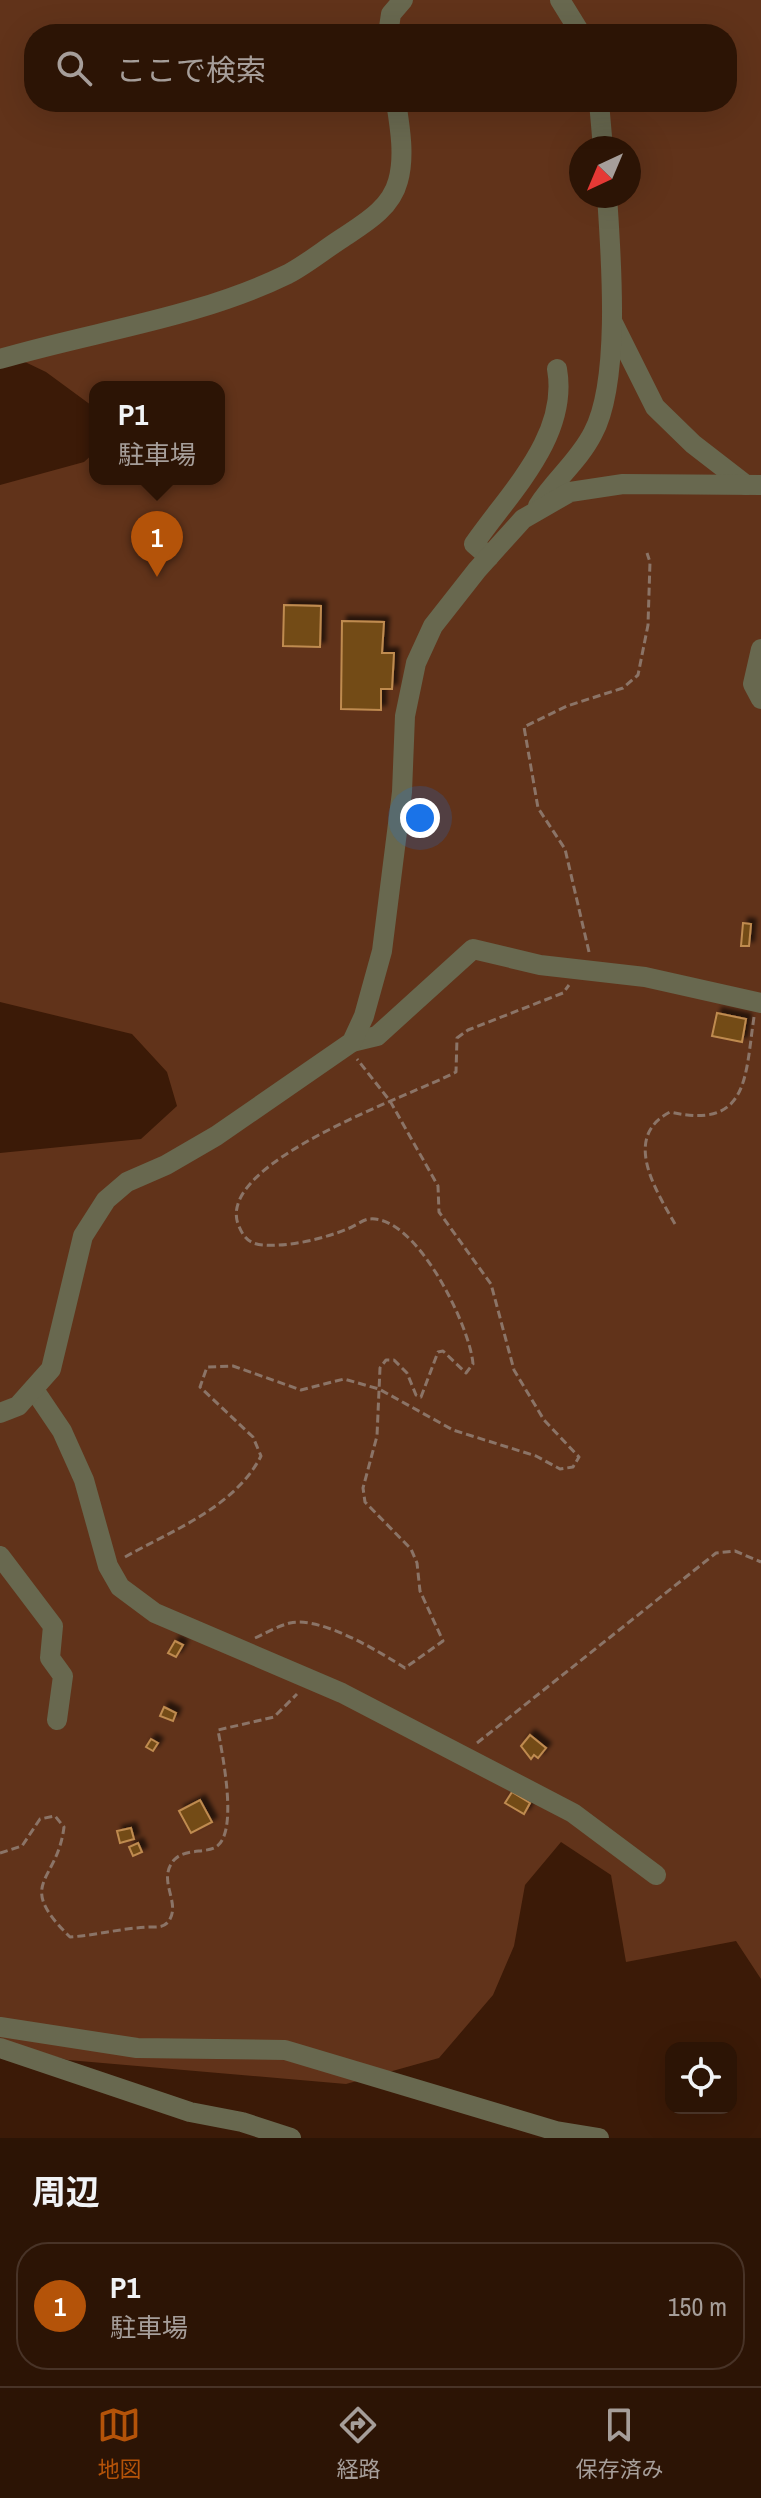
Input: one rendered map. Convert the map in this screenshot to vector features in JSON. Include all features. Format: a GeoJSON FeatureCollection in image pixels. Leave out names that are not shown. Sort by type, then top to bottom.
{"type":"FeatureCollection","features":[{"type":"Feature","properties":{"kind":"street"},"geometry":{"type":"LineString","coordinates":[[390,24],[391,14],[403,0]]}},
{"type":"Feature","properties":{"kind":"street"},"geometry":{"type":"LineString","coordinates":[[560,0],[575,24]]}},
{"type":"Feature","properties":{"kind":"street"},"geometry":{"type":"LineString","coordinates":[[0,359],[75,337],[163,318],[289,274],[373,219],[398,182],[401,136],[397,112]]}},
{"type":"Feature","properties":{"kind":"street"},"geometry":{"type":"LineString","coordinates":[[600,112],[602,136]]}},
{"type":"Feature","properties":{"kind":"street"},"geometry":{"type":"LineString","coordinates":[[350,1044],[364,1016],[382,951],[402,792],[405,716],[416,663],[433,626],[581,453],[604,408],[612,319],[607,208]]}},
{"type":"Feature","properties":{"kind":"street"},"geometry":{"type":"LineString","coordinates":[[612,319],[655,407],[693,444],[753,485]]}},
{"type":"Feature","properties":{"kind":"street"},"geometry":{"type":"LineString","coordinates":[[489,557],[474,544],[550,435],[561,392],[557,369]]}},
{"type":"Feature","properties":{"kind":"street"},"geometry":{"type":"LineString","coordinates":[[682,485],[698,461],[693,444]]}},
{"type":"Feature","properties":{"kind":"street"},"geometry":{"type":"LineString","coordinates":[[581,453],[584,476],[598,487]]}},
{"type":"Feature","properties":{"kind":"street"},"geometry":{"type":"LineString","coordinates":[[537,508],[570,492],[598,487],[753,485]]}},
{"type":"Feature","properties":{"kind":"street"},"geometry":{"type":"LineString","coordinates":[[761,649],[753,684],[761,699]]}},
{"type":"Feature","properties":{"kind":"street"},"geometry":{"type":"LineString","coordinates":[[0,1413],[18,1406],[35,1391],[51,1369],[83,1236],[106,1200],[127,1182],[204,1144],[350,1044],[377,1036],[473,949],[540,965],[645,977],[758,1002]]}},
{"type":"Feature","properties":{"kind":"street"},"geometry":{"type":"LineString","coordinates":[[35,1391],[62,1431],[84,1480],[108,1566],[120,1587],[155,1613],[310,1680],[573,1813],[656,1875]]}},
{"type":"Feature","properties":{"kind":"street"},"geometry":{"type":"LineString","coordinates":[[0,1556],[53,1626],[50,1658],[63,1676],[57,1720]]}},
{"type":"Feature","properties":{"kind":"street"},"geometry":{"type":"LineString","coordinates":[[0,2027],[137,2048],[285,2050],[555,2135],[599,2138]]}},
{"type":"Feature","properties":{"kind":"street"},"geometry":{"type":"LineString","coordinates":[[0,2048],[190,2112],[242,2122],[291,2138]]}},
{"type":"Feature","properties":{"kind":"path"},"geometry":{"type":"LineString","coordinates":[[234,1648],[291,1622],[312,1624],[369,1647],[405,1668],[443,1641],[420,1591],[417,1563],[411,1549],[365,1502],[363,1488],[377,1436],[380,1368],[386,1360],[394,1360],[407,1373],[416,1395],[421,1397],[438,1352],[443,1351],[462,1371],[471,1370],[472,1348],[447,1286],[420,1252],[383,1222],[368,1219],[332,1233],[284,1244],[259,1245],[244,1238],[237,1221],[236,1207],[239,1196],[263,1170],[295,1147],[456,1072],[457,1038],[468,1030],[563,993],[590,956],[565,849],[538,808],[524,727],[567,706],[623,688],[638,675],[648,625],[650,562],[647,553]]}},
{"type":"Feature","properties":{"kind":"path"},"geometry":{"type":"LineString","coordinates":[[675,1224],[652,1183],[644,1138],[654,1121],[670,1112],[695,1118],[717,1116],[735,1102],[744,1086],[758,1002]]}},
{"type":"Feature","properties":{"kind":"path"},"geometry":{"type":"LineString","coordinates":[[108,1566],[220,1503],[251,1476],[261,1456],[253,1437],[200,1387],[207,1367],[233,1366],[301,1390],[344,1379],[379,1389],[453,1430],[536,1456],[560,1469],[573,1467],[579,1457],[544,1420],[514,1370],[491,1284],[439,1212],[438,1186],[390,1101],[350,1044]]}},
{"type":"Feature","properties":{"kind":"path"},"geometry":{"type":"LineString","coordinates":[[462,1755],[716,1553],[735,1551],[761,1562]]}},
{"type":"Feature","properties":{"kind":"path"},"geometry":{"type":"LineString","coordinates":[[0,1853],[22,1846],[40,1819],[55,1816],[64,1827],[62,1845],[41,1885],[46,1914],[70,1937],[134,1926],[160,1927],[169,1922],[172,1912],[166,1877],[172,1862],[180,1855],[216,1847],[225,1839],[228,1804],[218,1730],[274,1717],[310,1680]]}},
{"type":"Feature","properties":{"kind":"shaded area"},"geometry":{"type":"Polygon","coordinates":[[[0,0],[761,0],[761,1979],[736,1941],[626,1962],[611,1875],[561,1842],[525,1885],[514,1946],[493,1995],[439,2058],[346,2084],[68,2060],[0,2042],[0,1153],[141,1139],[177,1106],[167,1072],[132,1034],[0,1002],[0,485],[84,462],[89,457],[89,485],[225,485],[225,381],[89,381],[89,404],[46,372],[0,350],[0,0]]]}},
{"type":"Feature","properties":{"kind":"building"},"geometry":{"type":"Polygon","coordinates":[[[284,605],[321,606],[320,647],[283,646],[284,605]]]}},
{"type":"Feature","properties":{"kind":"building"},"geometry":{"type":"Polygon","coordinates":[[[342,621],[384,622],[382,653],[394,653],[392,689],[381,689],[381,710],[341,709],[342,621]]]}},
{"type":"Feature","properties":{"kind":"building"},"geometry":{"type":"Polygon","coordinates":[[[743,923],[751,924],[749,946],[741,946],[743,923]]]}},
{"type":"Feature","properties":{"kind":"building"},"geometry":{"type":"Polygon","coordinates":[[[717,1013],[746,1019],[742,1042],[712,1036],[717,1013]]]}},
{"type":"Feature","properties":{"kind":"building"},"geometry":{"type":"Polygon","coordinates":[[[175,1641],[183,1645],[176,1657],[168,1653],[175,1641]]]}},
{"type":"Feature","properties":{"kind":"building"},"geometry":{"type":"Polygon","coordinates":[[[164,1707],[176,1713],[173,1721],[160,1716],[164,1707]]]}},
{"type":"Feature","properties":{"kind":"building"},"geometry":{"type":"Polygon","coordinates":[[[530,1735],[546,1748],[538,1758],[534,1755],[531,1759],[521,1746],[530,1735]]]}},
{"type":"Feature","properties":{"kind":"building"},"geometry":{"type":"Polygon","coordinates":[[[151,1739],[158,1743],[153,1751],[146,1747],[151,1739]]]}},
{"type":"Feature","properties":{"kind":"building"},"geometry":{"type":"Polygon","coordinates":[[[512,1792],[530,1803],[524,1814],[505,1803],[512,1792]]]}},
{"type":"Feature","properties":{"kind":"building"},"geometry":{"type":"Polygon","coordinates":[[[200,1800],[212,1822],[191,1833],[179,1811],[200,1800]]]}},
{"type":"Feature","properties":{"kind":"building"},"geometry":{"type":"Polygon","coordinates":[[[131,1828],[134,1839],[120,1843],[117,1831],[131,1828]]]}},
{"type":"Feature","properties":{"kind":"building"},"geometry":{"type":"Polygon","coordinates":[[[138,1843],[142,1852],[133,1856],[129,1847],[138,1843]]]}},
{"type":"Feature","properties":{"kind":"place","name":"P1"},"geometry":{"type":"Point","coordinates":[157,577]}}]}
